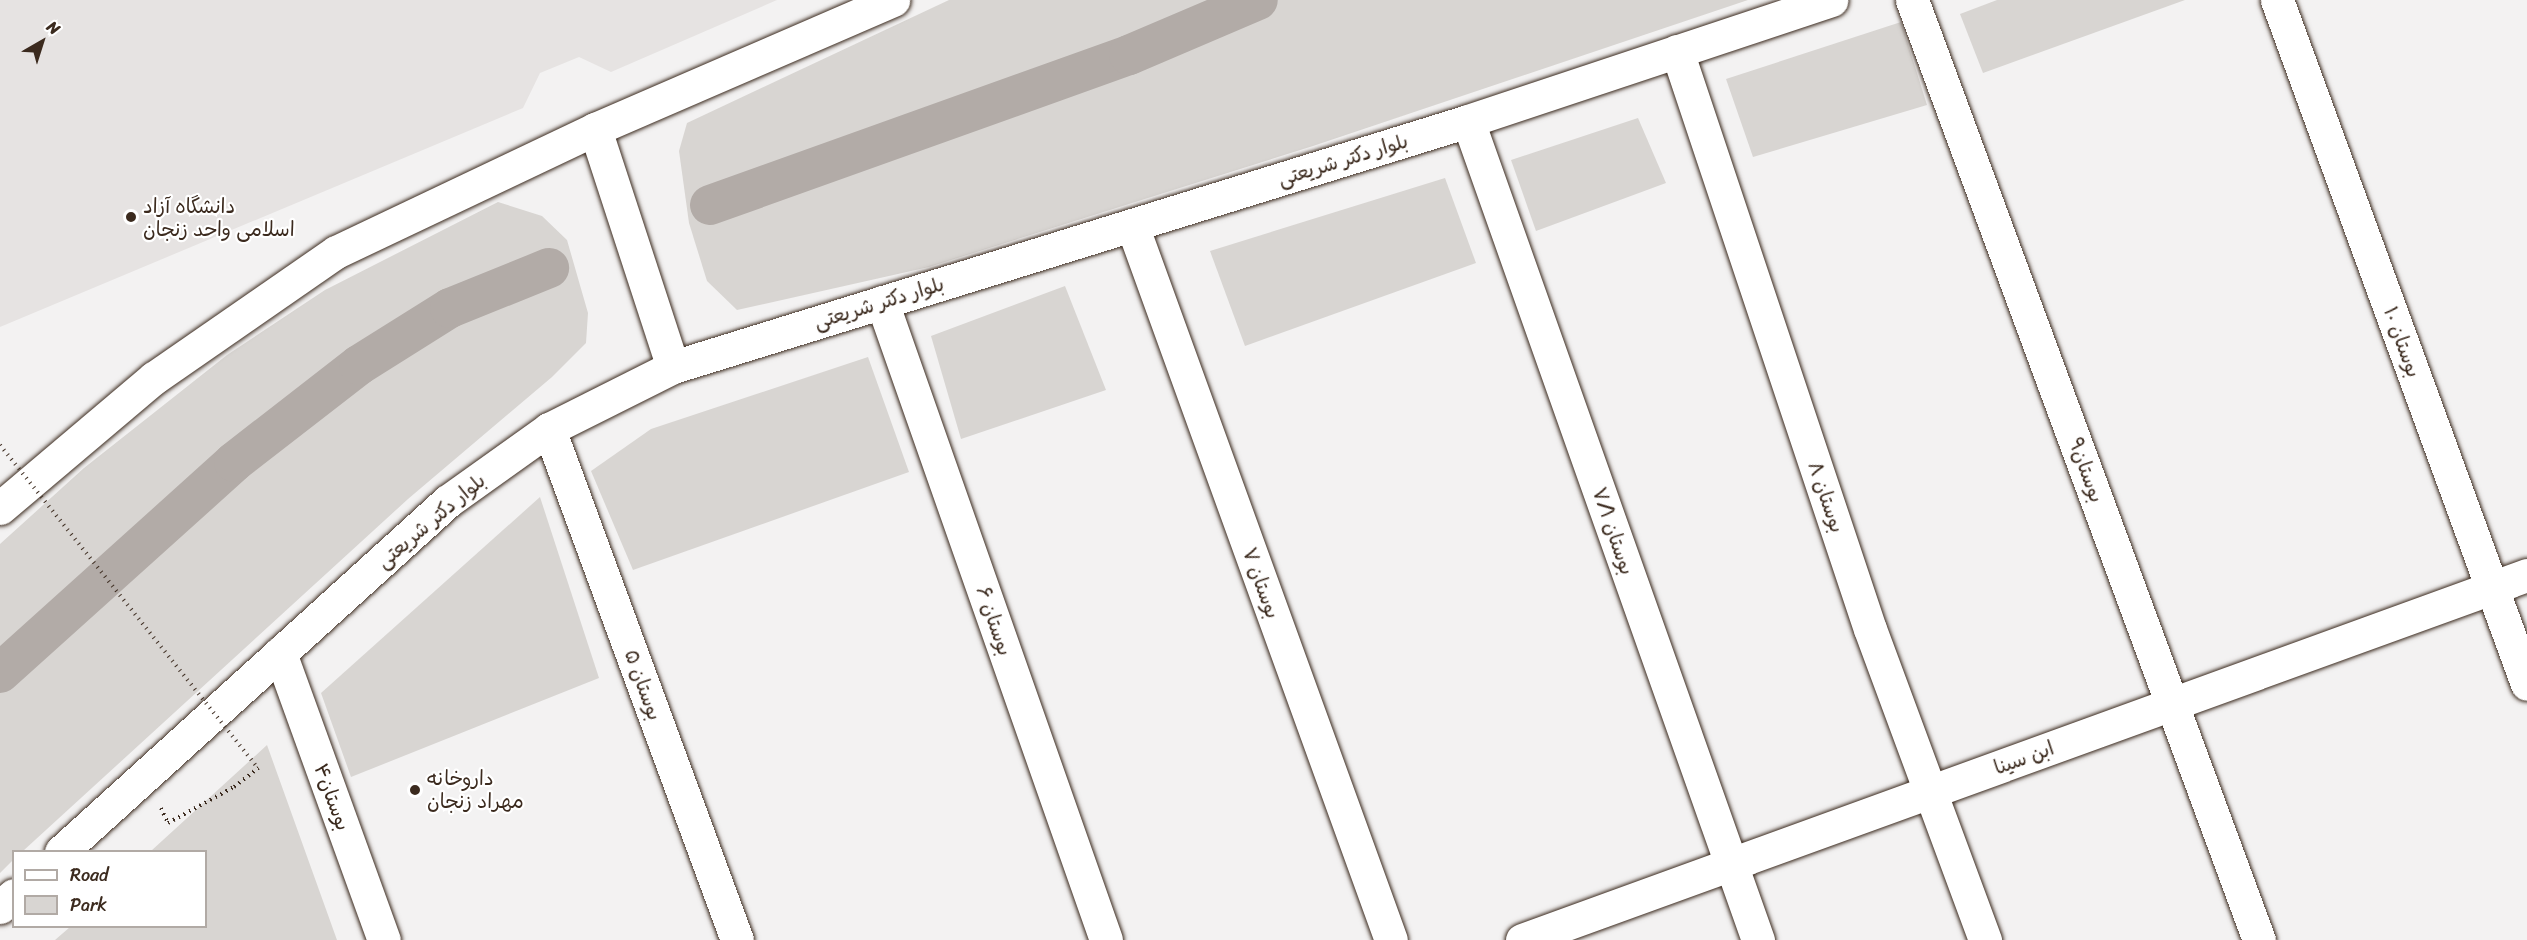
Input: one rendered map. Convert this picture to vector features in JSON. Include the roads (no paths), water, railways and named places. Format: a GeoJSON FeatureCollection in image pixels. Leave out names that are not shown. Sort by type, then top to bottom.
{"type":"FeatureCollection","features":[{"type":"Feature","properties":{"kind":"street"},"geometry":{"type":"LineString","coordinates":[[0,508],[154,378],[336,252],[595,129],[893,0]]}},
{"type":"Feature","properties":{"kind":"street","name":"بلوار دکتر شریعتی"},"geometry":{"type":"LineString","coordinates":[[64,850],[448,501],[549,429],[673,368],[1468,121],[1831,0]]}},
{"type":"Feature","properties":{"kind":"street","name":"بوستان۹"},"geometry":{"type":"LineString","coordinates":[[1912,0],[2259,940]]}},
{"type":"Feature","properties":{"kind":"street","name":"بوستان ۱۰"},"geometry":{"type":"LineString","coordinates":[[2277,0],[2527,684]]}},
{"type":"Feature","properties":{"kind":"street","name":"بوستان ۸"},"geometry":{"type":"LineString","coordinates":[[1677,51],[1870,629],[1984,940]]}},
{"type":"Feature","properties":{"kind":"street","name":"بوستان ۷/۱"},"geometry":{"type":"LineString","coordinates":[[1468,121],[1758,940]]}},
{"type":"Feature","properties":{"kind":"street"},"geometry":{"type":"LineString","coordinates":[[595,129],[673,368]]}},
{"type":"Feature","properties":{"kind":"street","name":"بوستان ۷"},"geometry":{"type":"LineString","coordinates":[[1132,225],[1391,940]]}},
{"type":"Feature","properties":{"kind":"street","name":"بوستان ۶"},"geometry":{"type":"LineString","coordinates":[[882,302],[1106,940]]}},
{"type":"Feature","properties":{"kind":"street","name":"بوستان ۵"},"geometry":{"type":"LineString","coordinates":[[549,429],[737,940]]}},
{"type":"Feature","properties":{"kind":"street","name":"ابن سینا"},"geometry":{"type":"LineString","coordinates":[[1522,940],[2527,575]]}},
{"type":"Feature","properties":{"kind":"street","name":"بوستان۴"},"geometry":{"type":"LineString","coordinates":[[280,653],[384,940]]}},
{"type":"Feature","properties":{"kind":"street"},"geometry":{"type":"LineString","coordinates":[[0,907],[12,897]]}},
{"type":"Feature","properties":{"kind":"waterway"},"geometry":{"type":"LineString","coordinates":[[710,205],[1129,55],[1258,0]]}},
{"type":"Feature","properties":{"kind":"waterway"},"geometry":{"type":"LineString","coordinates":[[0,673],[234,462],[359,365],[450,308],[549,268]]}},
{"type":"Feature","properties":{"kind":"place","name":"دانشگاه آزاد اسلامی واحد زنجان"},"geometry":{"type":"Point","coordinates":[131,217]}},
{"type":"Feature","properties":{"kind":"place","name":"داروخانه مهراد زنجان"},"geometry":{"type":"Point","coordinates":[415,790]}}]}
